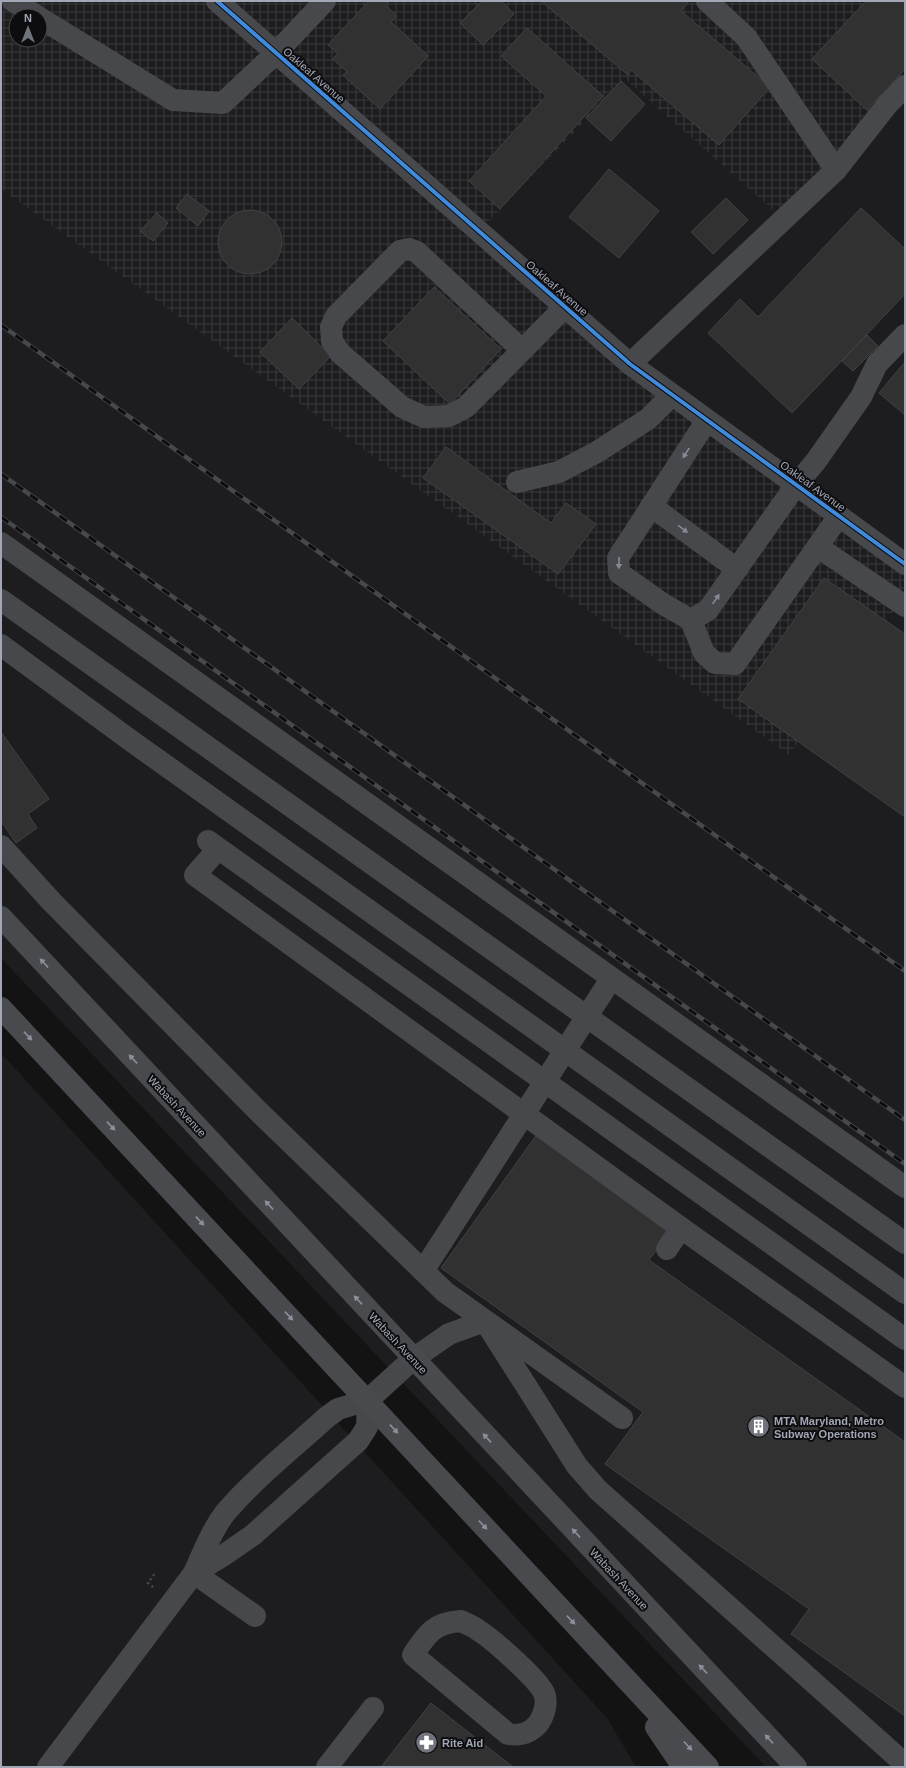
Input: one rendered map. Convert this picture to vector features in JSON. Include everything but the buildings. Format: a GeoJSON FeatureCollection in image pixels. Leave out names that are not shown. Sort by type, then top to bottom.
{"type":"FeatureCollection","features":[{"type":"Feature","properties":{"kind":"main road","name":"Wabash Avenue"},"geometry":{"type":"LineString","coordinates":[[1,918],[796,1767]]}},
{"type":"Feature","properties":{"kind":"main road"},"geometry":{"type":"LineString","coordinates":[[1,1008],[368,1400],[708,1767]]}},
{"type":"Feature","properties":{"kind":"main road"},"geometry":{"type":"LineString","coordinates":[[624,1677],[683,1767]]}},
{"type":"Feature","properties":{"kind":"street"},"geometry":{"type":"LineString","coordinates":[[13,1],[24,8]]}},
{"type":"Feature","properties":{"kind":"street","name":"Oakleaf Avenue"},"geometry":{"type":"LineString","coordinates":[[218,1],[630,364],[905,564]]}},
{"type":"Feature","properties":{"kind":"street"},"geometry":{"type":"LineString","coordinates":[[48,23],[173,100],[223,103],[276,53],[325,1]]}},
{"type":"Feature","properties":{"kind":"street"},"geometry":{"type":"LineString","coordinates":[[707,1],[746,37],[836,170]]}},
{"type":"Feature","properties":{"kind":"street"},"geometry":{"type":"LineString","coordinates":[[630,364],[836,170],[874,121],[905,86]]}},
{"type":"Feature","properties":{"kind":"street"},"geometry":{"type":"LineString","coordinates":[[522,350],[417,252],[409,249],[400,251],[336,316],[331,327],[332,341],[340,353],[402,407],[424,417],[449,416],[466,407],[565,307]]}},
{"type":"Feature","properties":{"kind":"street"},"geometry":{"type":"LineString","coordinates":[[691,620],[708,610],[796,485],[816,461],[861,397],[877,364],[905,335]]}},
{"type":"Feature","properties":{"kind":"street"},"geometry":{"type":"LineString","coordinates":[[517,482],[559,472],[597,452],[648,419],[672,395]]}},
{"type":"Feature","properties":{"kind":"street"},"geometry":{"type":"LineString","coordinates":[[707,420],[618,558],[619,573],[663,604],[691,620],[704,653],[715,663],[735,664],[839,516]]}},
{"type":"Feature","properties":{"kind":"street"},"geometry":{"type":"LineString","coordinates":[[651,506],[737,570]]}},
{"type":"Feature","properties":{"kind":"street"},"geometry":{"type":"LineString","coordinates":[[1,543],[610,979],[905,1187]]}},
{"type":"Feature","properties":{"kind":"street"},"geometry":{"type":"LineString","coordinates":[[818,546],[905,606]]}},
{"type":"Feature","properties":{"kind":"street"},"geometry":{"type":"LineString","coordinates":[[3,605],[438,910],[905,1243]]}},
{"type":"Feature","properties":{"kind":"street"},"geometry":{"type":"LineString","coordinates":[[1,645],[130,740],[905,1292]]}},
{"type":"Feature","properties":{"kind":"street"},"geometry":{"type":"LineString","coordinates":[[905,1339],[213,845],[195,875],[682,1228],[905,1387]]}},
{"type":"Feature","properties":{"kind":"street"},"geometry":{"type":"LineString","coordinates":[[1,846],[52,902],[259,1112],[445,1292],[622,1418]]}},
{"type":"Feature","properties":{"kind":"street"},"geometry":{"type":"LineString","coordinates":[[423,1271],[610,979]]}},
{"type":"Feature","properties":{"kind":"street"},"geometry":{"type":"LineString","coordinates":[[667,1249],[682,1228]]}},
{"type":"Feature","properties":{"kind":"street"},"geometry":{"type":"LineString","coordinates":[[48,1767],[194,1573],[210,1539],[225,1514],[252,1486],[327,1417],[338,1409],[368,1400],[413,1359],[449,1334],[485,1321]]}},
{"type":"Feature","properties":{"kind":"street"},"geometry":{"type":"LineString","coordinates":[[485,1321],[577,1466],[598,1490],[905,1764]]}},
{"type":"Feature","properties":{"kind":"street"},"geometry":{"type":"LineString","coordinates":[[194,1573],[224,1555],[253,1534],[358,1441],[367,1426],[368,1400]]}},
{"type":"Feature","properties":{"kind":"street"},"geometry":{"type":"LineString","coordinates":[[194,1573],[255,1616]]}},
{"type":"Feature","properties":{"kind":"street"},"geometry":{"type":"LineString","coordinates":[[461,1621],[484,1634],[535,1680],[544,1693],[545,1706],[542,1718],[534,1728],[526,1734],[508,1734],[413,1655],[428,1632],[440,1625],[461,1621]]}},
{"type":"Feature","properties":{"kind":"street"},"geometry":{"type":"LineString","coordinates":[[327,1767],[372,1708]]}},
{"type":"Feature","properties":{"kind":"path"},"geometry":{"type":"LineString","coordinates":[[156,1572],[148,1583],[158,1591]]}},
{"type":"Feature","properties":{"kind":"shaded area"},"geometry":{"type":"Polygon","coordinates":[[[1,1],[905,1],[905,85],[781,217],[625,79],[477,234],[626,362],[905,557],[905,595],[789,755],[1,189],[1,1]]]}},
{"type":"Feature","properties":{"kind":"shaded area"},"geometry":{"type":"Polygon","coordinates":[[[625,79],[781,216],[905,85],[905,557],[626,362],[477,234],[625,79]]]}},
{"type":"Feature","properties":{"kind":"shaded area"},"geometry":{"type":"Polygon","coordinates":[[[1,189],[789,755],[905,595],[905,1767],[766,1767],[1,958],[1,189]]]}},
{"type":"Feature","properties":{"kind":"shaded area"},"geometry":{"type":"Polygon","coordinates":[[[1,1053],[607,1718],[636,1767],[1,1767],[1,1053]]]}},
{"type":"Feature","properties":{"kind":"railway"},"geometry":{"type":"LineString","coordinates":[[1,325],[905,971]]}},
{"type":"Feature","properties":{"kind":"railway"},"geometry":{"type":"LineString","coordinates":[[1,474],[905,1120]]}},
{"type":"Feature","properties":{"kind":"railway"},"geometry":{"type":"LineString","coordinates":[[1,517],[905,1164]]}},
{"type":"Feature","properties":{"kind":"cycle path"},"geometry":{"type":"LineString","coordinates":[[217,1],[630,364],[905,564]]}},
{"type":"Feature","properties":{"kind":"place","name":"MTA Maryland, Metro Subway Operations"},"geometry":{"type":"Point","coordinates":[758,1427]}},
{"type":"Feature","properties":{"kind":"place","name":"Rite Aid"},"geometry":{"type":"Point","coordinates":[426,1743]}}]}
